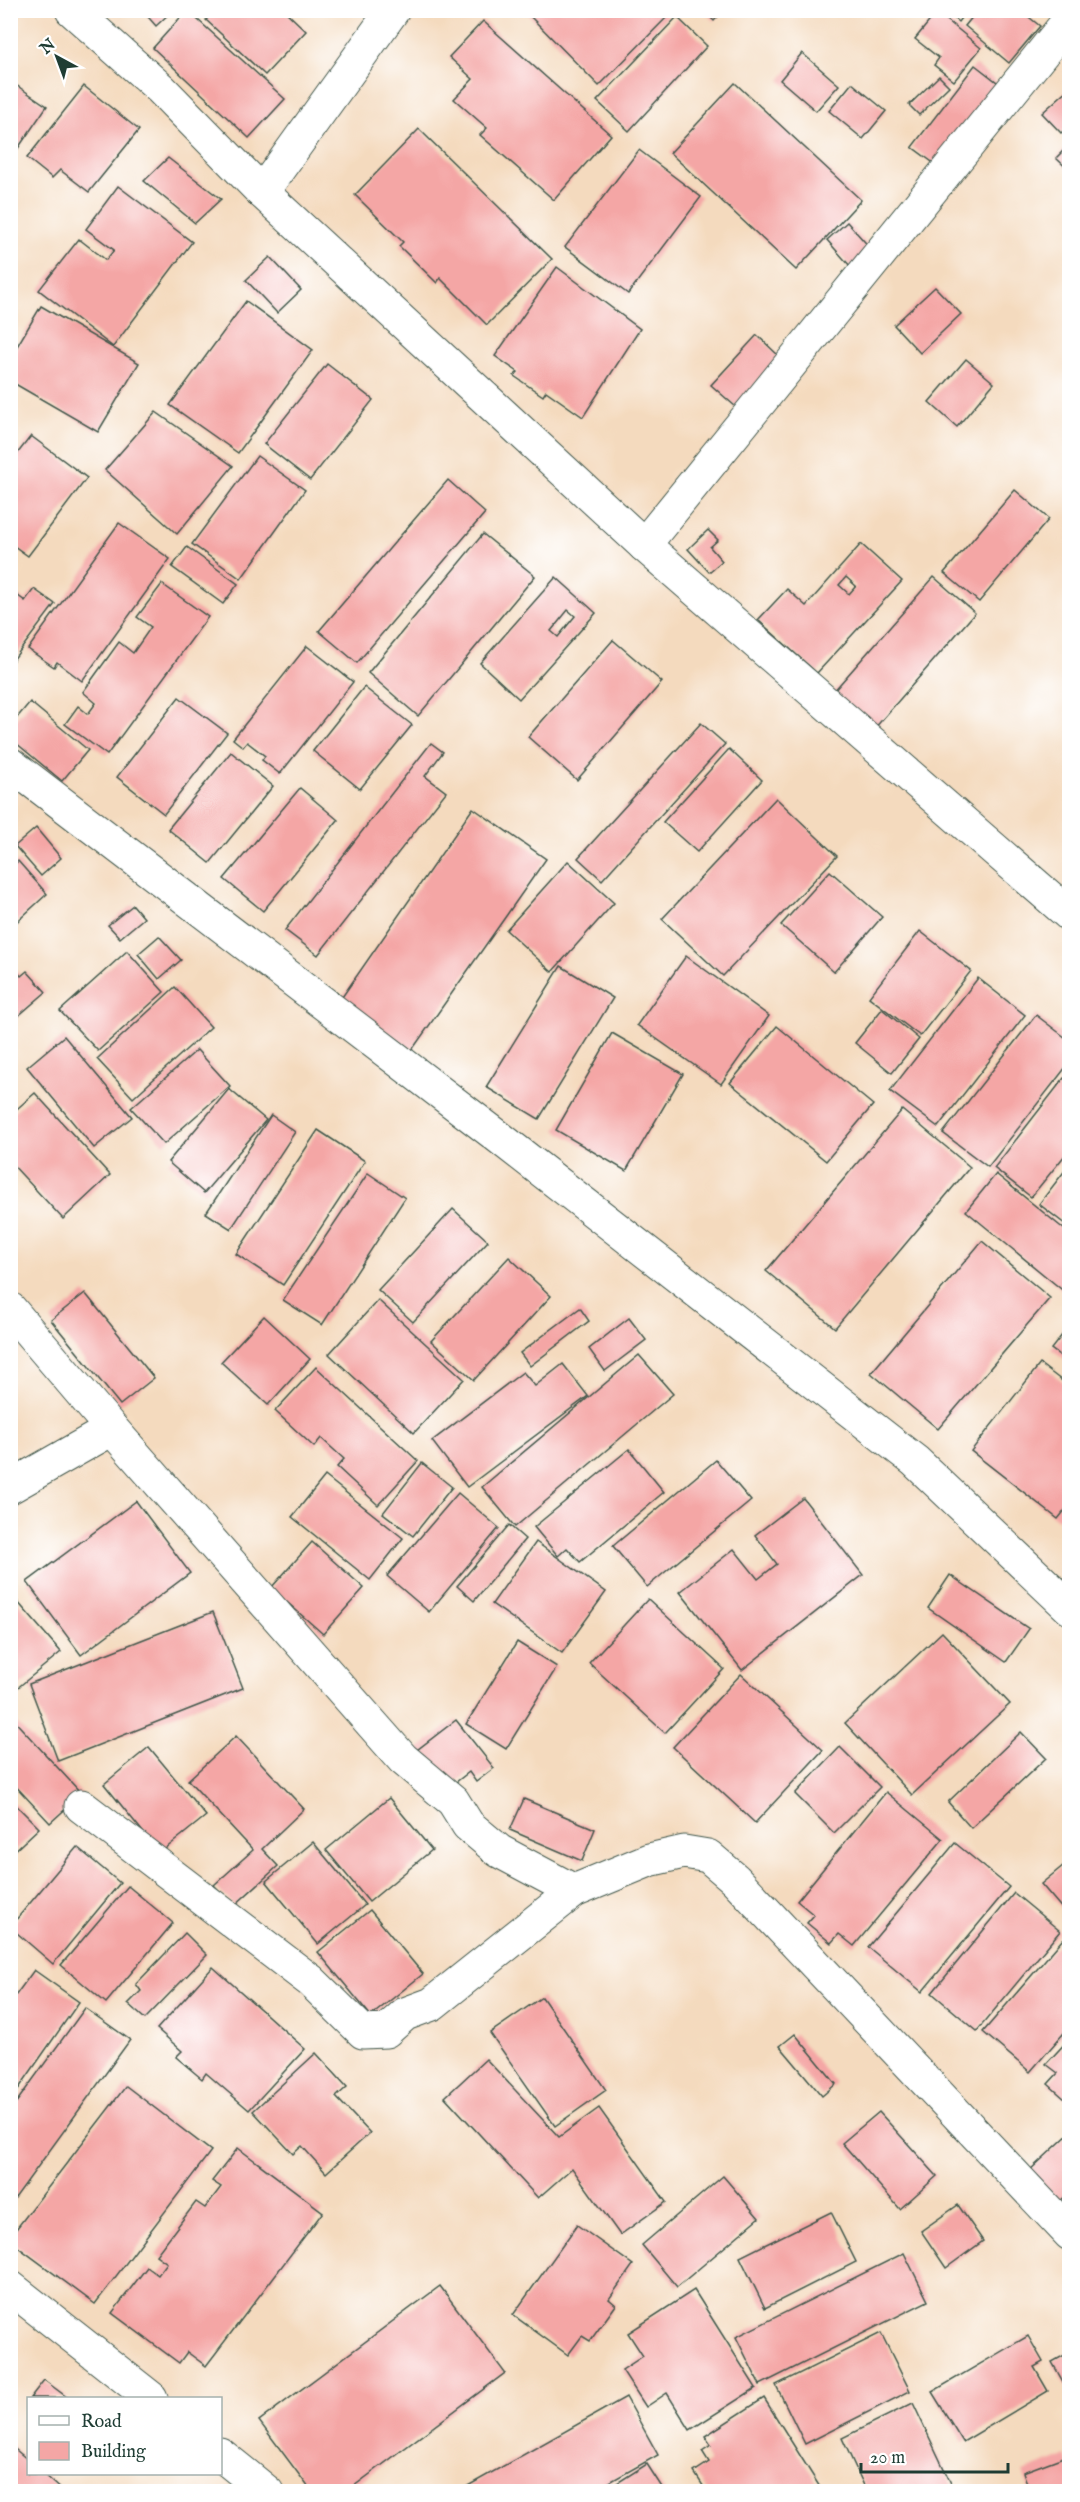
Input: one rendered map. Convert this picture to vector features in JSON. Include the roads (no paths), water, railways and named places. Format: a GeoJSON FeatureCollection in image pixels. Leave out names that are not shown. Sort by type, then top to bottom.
{"type":"FeatureCollection","features":[{"type":"Feature","properties":{"kind":"street"},"geometry":{"type":"LineString","coordinates":[[72,10],[161,89],[262,192],[644,545],[1070,915]]}},
{"type":"Feature","properties":{"kind":"street"},"geometry":{"type":"LineString","coordinates":[[262,192],[393,10]]}},
{"type":"Feature","properties":{"kind":"street"},"geometry":{"type":"LineString","coordinates":[[644,545],[1070,19]]}},
{"type":"Feature","properties":{"kind":"street"},"geometry":{"type":"LineString","coordinates":[[10,764],[496,1135],[915,1461],[1070,1608]]}},
{"type":"Feature","properties":{"kind":"street"},"geometry":{"type":"LineString","coordinates":[[10,1309],[112,1429],[403,1759],[453,1801],[468,1825],[499,1851],[574,1891]]}},
{"type":"Feature","properties":{"kind":"street"},"geometry":{"type":"LineString","coordinates":[[10,1487],[112,1429]]}},
{"type":"Feature","properties":{"kind":"street"},"geometry":{"type":"LineString","coordinates":[[81,1806],[311,1981],[363,2032],[386,2031],[405,2014],[432,2004],[574,1891],[649,1860],[684,1852],[708,1856],[743,1888],[1070,2234]]}},
{"type":"Feature","properties":{"kind":"street"},"geometry":{"type":"LineString","coordinates":[[10,2287],[150,2397]]}},
{"type":"Feature","properties":{"kind":"street"},"geometry":{"type":"LineString","coordinates":[[222,2456],[267,2492]]}}]}
